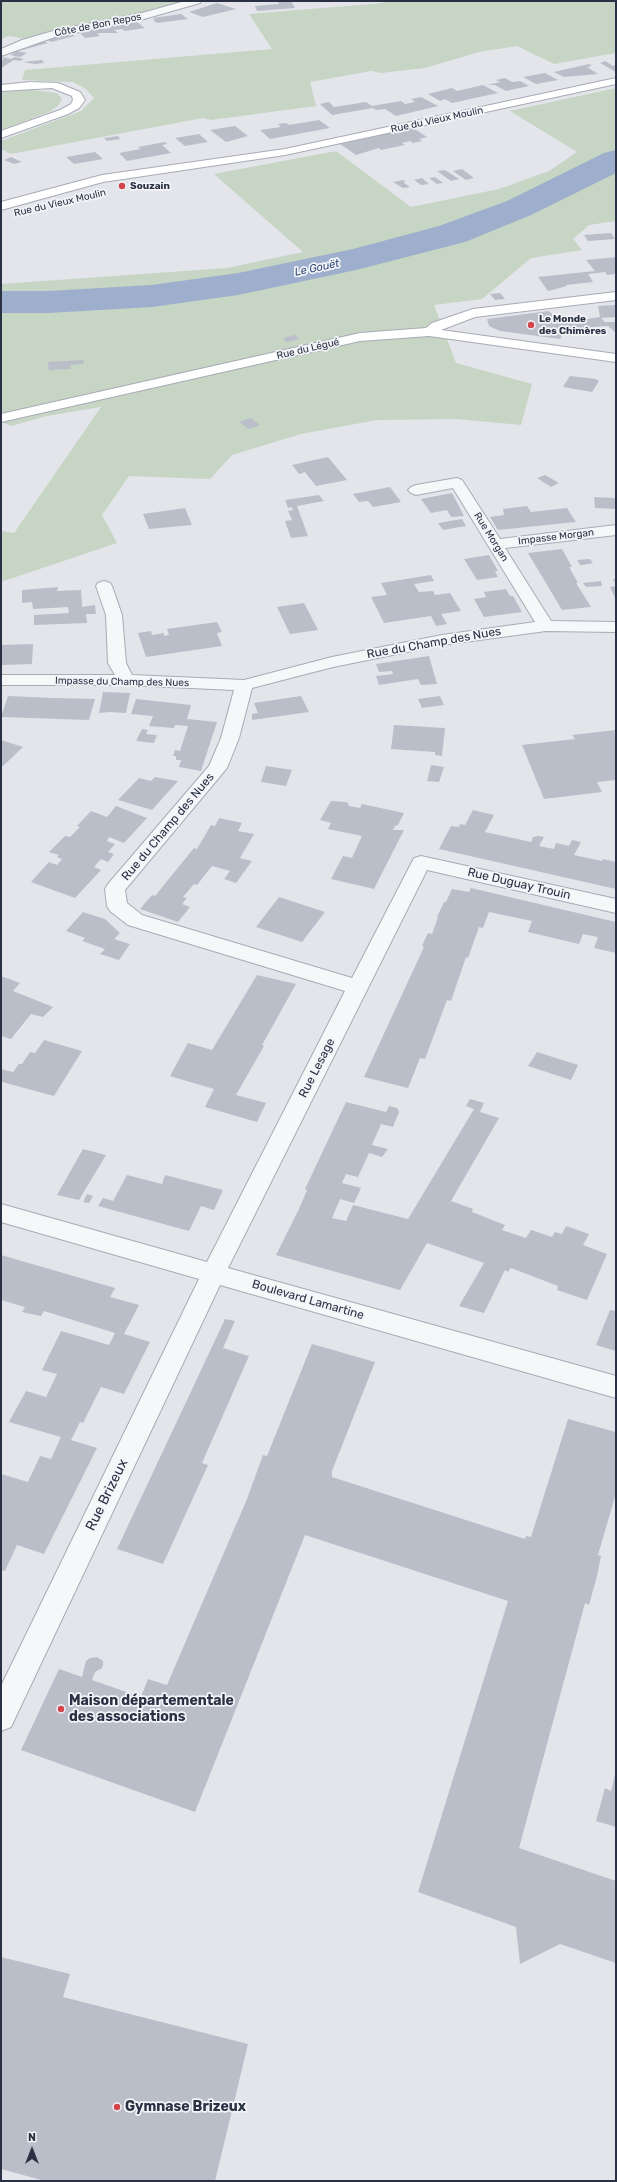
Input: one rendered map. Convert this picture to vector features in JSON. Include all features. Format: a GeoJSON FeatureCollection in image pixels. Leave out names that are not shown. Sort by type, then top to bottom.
{"type":"FeatureCollection","features":[{"type":"Feature","properties":{"kind":"street","name":"Côte de Bon Repos"},"geometry":{"type":"LineString","coordinates":[[1,53],[26,42],[53,34],[144,16],[196,1]]}},
{"type":"Feature","properties":{"kind":"street","name":"Rue du Vieux Moulin"},"geometry":{"type":"LineString","coordinates":[[124,188],[258,157],[332,143],[616,81]]}},
{"type":"Feature","properties":{"kind":"street"},"geometry":{"type":"LineString","coordinates":[[1,88],[30,85],[54,85],[76,94],[78,100],[75,106],[64,112],[1,136]]}},
{"type":"Feature","properties":{"kind":"street","name":"Rue du Vieux Moulin"},"geometry":{"type":"LineString","coordinates":[[1,206],[102,179],[258,157]]}},
{"type":"Feature","properties":{"kind":"street","name":"Rue du Vieux Moulin"},"geometry":{"type":"LineString","coordinates":[[1,216],[29,211]]}},
{"type":"Feature","properties":{"kind":"street","name":"Rue du Légué"},"geometry":{"type":"LineString","coordinates":[[1,418],[360,338],[429,332],[437,326],[473,313],[616,296]]}},
{"type":"Feature","properties":{"kind":"street"},"geometry":{"type":"LineString","coordinates":[[429,332],[616,358]]}},
{"type":"Feature","properties":{"kind":"street","name":"Rue Morgan"},"geometry":{"type":"LineString","coordinates":[[416,490],[457,483],[546,626]]}},
{"type":"Feature","properties":{"kind":"street","name":"Impasse Morgan"},"geometry":{"type":"LineString","coordinates":[[495,544],[616,530]]}},
{"type":"Feature","properties":{"kind":"street"},"geometry":{"type":"LineString","coordinates":[[104,586],[114,615],[117,663],[126,680]]}},
{"type":"Feature","properties":{"kind":"street","name":"Rue du Champ des Nues"},"geometry":{"type":"LineString","coordinates":[[358,987],[135,920],[117,906],[115,889],[218,768],[230,738],[244,685],[332,662],[442,640],[546,626],[616,627]]}},
{"type":"Feature","properties":{"kind":"street","name":"Impasse du Champ des Nues"},"geometry":{"type":"LineString","coordinates":[[1,680],[126,680],[244,685]]}},
{"type":"Feature","properties":{"kind":"street","name":"Rue Lesage"},"geometry":{"type":"LineString","coordinates":[[214,1273],[421,862]]}},
{"type":"Feature","properties":{"kind":"street","name":"Rue Duguay Trouin"},"geometry":{"type":"LineString","coordinates":[[421,862],[616,906]]}},
{"type":"Feature","properties":{"kind":"street","name":"Boulevard Lamartine"},"geometry":{"type":"LineString","coordinates":[[1,1213],[616,1387]]}},
{"type":"Feature","properties":{"kind":"street","name":"Rue Brizeux"},"geometry":{"type":"LineString","coordinates":[[1,1717],[214,1273]]}},
{"type":"Feature","properties":{"kind":"green space"},"geometry":{"type":"Polygon","coordinates":[[[1,1],[189,1],[160,10],[110,19],[26,39],[9,36],[1,39],[1,1]]]}},
{"type":"Feature","properties":{"kind":"green space"},"geometry":{"type":"Polygon","coordinates":[[[383,1],[616,1],[616,53],[554,64],[517,46],[479,52],[425,68],[381,73],[371,71],[310,82],[316,106],[211,120],[203,118],[11,154],[1,149],[1,141],[81,111],[94,98],[86,89],[73,82],[22,80],[25,70],[272,49],[249,14],[383,3],[383,1]]]}},
{"type":"Feature","properties":{"kind":"green space"},"geometry":{"type":"Polygon","coordinates":[[[616,88],[616,221],[589,225],[573,239],[582,250],[531,258],[482,299],[434,305],[456,363],[532,384],[521,425],[456,419],[377,420],[301,434],[232,455],[210,479],[129,476],[102,515],[117,543],[1,582],[1,531],[14,533],[101,407],[47,416],[11,426],[1,422],[1,284],[227,268],[303,252],[214,174],[336,151],[411,207],[499,189],[549,171],[577,152],[510,111],[616,88]]]}},
{"type":"Feature","properties":{"kind":"green space"},"geometry":{"type":"Polygon","coordinates":[[[31,90],[57,93],[62,99],[58,106],[49,112],[1,130],[1,92],[31,90]]]}},
{"type":"Feature","properties":{"kind":"building"},"geometry":{"type":"Polygon","coordinates":[[[278,1],[291,1],[295,8],[257,11],[255,6],[279,4],[278,1]]]}},
{"type":"Feature","properties":{"kind":"building"},"geometry":{"type":"Polygon","coordinates":[[[217,3],[236,9],[203,17],[189,12],[217,3]]]}},
{"type":"Feature","properties":{"kind":"building"},"geometry":{"type":"Polygon","coordinates":[[[181,14],[188,19],[157,23],[153,20],[155,20],[153,18],[181,14]]]}},
{"type":"Feature","properties":{"kind":"building"},"geometry":{"type":"Polygon","coordinates":[[[134,20],[145,28],[125,31],[122,29],[114,30],[118,33],[97,33],[100,36],[85,38],[78,31],[99,25],[104,29],[111,28],[107,24],[115,26],[128,24],[124,21],[134,20]]]}},
{"type":"Feature","properties":{"kind":"building"},"geometry":{"type":"Polygon","coordinates":[[[69,33],[75,36],[51,42],[45,39],[69,33]]]}},
{"type":"Feature","properties":{"kind":"building"},"geometry":{"type":"Polygon","coordinates":[[[41,40],[48,43],[22,50],[18,49],[41,40]]]}},
{"type":"Feature","properties":{"kind":"building"},"geometry":{"type":"Polygon","coordinates":[[[17,51],[27,53],[20,57],[10,55],[17,51]]]}},
{"type":"Feature","properties":{"kind":"building"},"geometry":{"type":"Polygon","coordinates":[[[3,57],[11,59],[15,57],[24,59],[20,61],[14,60],[1,68],[3,57]]]}},
{"type":"Feature","properties":{"kind":"building"},"geometry":{"type":"Polygon","coordinates":[[[42,60],[44,63],[35,64],[23,62],[42,60]]]}},
{"type":"Feature","properties":{"kind":"building"},"geometry":{"type":"Polygon","coordinates":[[[605,61],[613,66],[616,65],[616,72],[600,63],[605,61]]]}},
{"type":"Feature","properties":{"kind":"building"},"geometry":{"type":"Polygon","coordinates":[[[589,64],[592,66],[587,67],[598,74],[564,77],[554,72],[589,64]]]}},
{"type":"Feature","properties":{"kind":"building"},"geometry":{"type":"Polygon","coordinates":[[[545,73],[558,80],[536,84],[523,77],[545,73]]]}},
{"type":"Feature","properties":{"kind":"building"},"geometry":{"type":"Polygon","coordinates":[[[505,78],[512,82],[520,81],[529,86],[506,91],[495,85],[487,85],[500,82],[496,80],[505,78]]]}},
{"type":"Feature","properties":{"kind":"building"},"geometry":{"type":"Polygon","coordinates":[[[483,85],[498,93],[452,103],[445,99],[440,101],[428,94],[452,88],[457,91],[483,85]]]}},
{"type":"Feature","properties":{"kind":"building"},"geometry":{"type":"Polygon","coordinates":[[[421,97],[438,106],[396,116],[385,109],[376,110],[373,108],[332,115],[320,104],[329,102],[334,107],[366,102],[372,106],[401,101],[405,104],[415,102],[411,99],[421,97]]]}},
{"type":"Feature","properties":{"kind":"building"},"geometry":{"type":"Polygon","coordinates":[[[319,120],[330,128],[270,139],[260,130],[281,127],[278,124],[286,123],[289,125],[319,120]]]}},
{"type":"Feature","properties":{"kind":"building"},"geometry":{"type":"Polygon","coordinates":[[[235,126],[248,136],[226,142],[210,130],[235,126]]]}},
{"type":"Feature","properties":{"kind":"building"},"geometry":{"type":"Polygon","coordinates":[[[413,128],[427,137],[419,139],[422,141],[413,143],[410,141],[402,143],[405,145],[381,150],[379,148],[356,155],[340,144],[413,128]]]}},
{"type":"Feature","properties":{"kind":"building"},"geometry":{"type":"Polygon","coordinates":[[[199,134],[208,142],[185,146],[175,138],[199,134]]]}},
{"type":"Feature","properties":{"kind":"building"},"geometry":{"type":"Polygon","coordinates":[[[118,136],[120,139],[107,141],[104,138],[118,136]]]}},
{"type":"Feature","properties":{"kind":"building"},"geometry":{"type":"Polygon","coordinates":[[[165,142],[167,144],[162,145],[171,153],[127,161],[119,153],[141,149],[138,147],[165,142]]]}},
{"type":"Feature","properties":{"kind":"building"},"geometry":{"type":"Polygon","coordinates":[[[95,152],[103,159],[74,164],[66,157],[95,152]]]}},
{"type":"Feature","properties":{"kind":"building"},"geometry":{"type":"Polygon","coordinates":[[[11,157],[22,162],[14,164],[4,160],[11,157]]]}},
{"type":"Feature","properties":{"kind":"building"},"geometry":{"type":"Polygon","coordinates":[[[462,169],[474,178],[466,180],[453,171],[462,169]]]}},
{"type":"Feature","properties":{"kind":"building"},"geometry":{"type":"Polygon","coordinates":[[[445,170],[459,179],[451,181],[437,171],[445,170]]]}},
{"type":"Feature","properties":{"kind":"building"},"geometry":{"type":"Polygon","coordinates":[[[435,177],[443,183],[437,184],[429,178],[435,177]]]}},
{"type":"Feature","properties":{"kind":"building"},"geometry":{"type":"Polygon","coordinates":[[[422,178],[429,184],[421,185],[414,180],[422,178]]]}},
{"type":"Feature","properties":{"kind":"building"},"geometry":{"type":"Polygon","coordinates":[[[403,180],[406,182],[403,182],[410,187],[403,188],[393,182],[403,180]]]}},
{"type":"Feature","properties":{"kind":"building"},"geometry":{"type":"Polygon","coordinates":[[[611,233],[615,239],[588,241],[584,235],[611,233]]]}},
{"type":"Feature","properties":{"kind":"building"},"geometry":{"type":"Polygon","coordinates":[[[616,257],[616,274],[607,275],[605,272],[588,274],[593,282],[566,285],[567,286],[548,291],[538,277],[595,271],[586,260],[616,257]]]}},
{"type":"Feature","properties":{"kind":"building"},"geometry":{"type":"Polygon","coordinates":[[[500,293],[505,299],[495,300],[490,294],[500,293]]]}},
{"type":"Feature","properties":{"kind":"building"},"geometry":{"type":"Polygon","coordinates":[[[616,305],[616,317],[601,318],[605,322],[616,322],[616,333],[608,326],[593,327],[595,329],[589,330],[587,328],[566,331],[570,336],[562,335],[560,339],[500,331],[489,326],[487,319],[549,311],[561,323],[600,317],[598,306],[616,305]]]}},
{"type":"Feature","properties":{"kind":"building"},"geometry":{"type":"Polygon","coordinates":[[[295,335],[299,339],[287,342],[283,338],[295,335]]]}},
{"type":"Feature","properties":{"kind":"building"},"geometry":{"type":"Polygon","coordinates":[[[83,360],[84,364],[70,365],[71,369],[49,370],[48,362],[83,360]]]}},
{"type":"Feature","properties":{"kind":"building"},"geometry":{"type":"Polygon","coordinates":[[[570,376],[596,379],[599,381],[592,392],[563,387],[570,376]]]}},
{"type":"Feature","properties":{"kind":"building"},"geometry":{"type":"Polygon","coordinates":[[[251,418],[260,425],[249,429],[239,422],[251,418]]]}},
{"type":"Feature","properties":{"kind":"building"},"geometry":{"type":"Polygon","coordinates":[[[328,457],[347,480],[316,486],[305,472],[299,474],[292,465],[328,457]]]}},
{"type":"Feature","properties":{"kind":"building"},"geometry":{"type":"Polygon","coordinates":[[[545,475],[559,483],[551,487],[537,478],[545,475]]]}},
{"type":"Feature","properties":{"kind":"building"},"geometry":{"type":"Polygon","coordinates":[[[390,487],[401,502],[373,507],[368,501],[359,502],[353,494],[390,487]]]}},
{"type":"Feature","properties":{"kind":"building"},"geometry":{"type":"Polygon","coordinates":[[[452,493],[464,516],[451,517],[447,510],[431,513],[421,499],[452,493]]]}},
{"type":"Feature","properties":{"kind":"building"},"geometry":{"type":"Polygon","coordinates":[[[319,495],[324,501],[297,506],[308,536],[291,538],[285,521],[292,520],[288,511],[293,510],[292,507],[288,508],[285,500],[319,495]]]}},
{"type":"Feature","properties":{"kind":"building"},"geometry":{"type":"Polygon","coordinates":[[[594,497],[616,498],[616,509],[595,508],[594,497]]]}},
{"type":"Feature","properties":{"kind":"building"},"geometry":{"type":"Polygon","coordinates":[[[527,506],[531,512],[567,508],[576,522],[498,530],[490,517],[504,515],[503,509],[527,506]]]}},
{"type":"Feature","properties":{"kind":"building"},"geometry":{"type":"Polygon","coordinates":[[[185,508],[192,525],[149,529],[143,514],[185,508]]]}},
{"type":"Feature","properties":{"kind":"building"},"geometry":{"type":"Polygon","coordinates":[[[462,519],[466,526],[443,530],[438,523],[462,519]]]}},
{"type":"Feature","properties":{"kind":"building"},"geometry":{"type":"Polygon","coordinates":[[[562,549],[572,567],[569,567],[578,583],[576,583],[591,607],[562,610],[528,553],[562,549]]]}},
{"type":"Feature","properties":{"kind":"building"},"geometry":{"type":"Polygon","coordinates":[[[489,555],[498,571],[495,571],[498,577],[477,580],[464,559],[489,555]]]}},
{"type":"Feature","properties":{"kind":"building"},"geometry":{"type":"Polygon","coordinates":[[[590,559],[593,563],[583,565],[580,565],[577,560],[590,559]]]}},
{"type":"Feature","properties":{"kind":"building"},"geometry":{"type":"Polygon","coordinates":[[[431,575],[434,581],[414,584],[419,592],[433,591],[435,595],[450,593],[461,611],[441,614],[447,624],[436,626],[431,616],[384,623],[371,597],[387,595],[381,583],[431,575]]]}},
{"type":"Feature","properties":{"kind":"building"},"geometry":{"type":"Polygon","coordinates":[[[613,579],[616,579],[616,586],[613,579]]]}},
{"type":"Feature","properties":{"kind":"building"},"geometry":{"type":"Polygon","coordinates":[[[601,581],[602,586],[586,587],[583,583],[601,581]]]}},
{"type":"Feature","properties":{"kind":"building"},"geometry":{"type":"Polygon","coordinates":[[[616,586],[616,600],[610,587],[616,586]]]}},
{"type":"Feature","properties":{"kind":"building"},"geometry":{"type":"Polygon","coordinates":[[[58,587],[57,591],[81,590],[82,607],[95,605],[96,614],[86,614],[87,623],[34,625],[34,615],[69,613],[68,607],[33,609],[32,602],[22,603],[22,590],[58,587]]]}},
{"type":"Feature","properties":{"kind":"building"},"geometry":{"type":"Polygon","coordinates":[[[506,589],[510,596],[513,596],[522,612],[484,617],[474,599],[486,597],[484,592],[506,589]]]}},
{"type":"Feature","properties":{"kind":"building"},"geometry":{"type":"Polygon","coordinates":[[[304,603],[318,630],[290,634],[277,607],[304,603]]]}},
{"type":"Feature","properties":{"kind":"building"},"geometry":{"type":"Polygon","coordinates":[[[217,622],[222,632],[217,633],[222,646],[146,657],[138,633],[151,631],[152,635],[164,633],[164,636],[169,635],[167,629],[217,622]]]}},
{"type":"Feature","properties":{"kind":"building"},"geometry":{"type":"Polygon","coordinates":[[[33,644],[32,664],[1,665],[1,645],[33,644]]]}},
{"type":"Feature","properties":{"kind":"building"},"geometry":{"type":"Polygon","coordinates":[[[429,656],[437,684],[421,685],[418,679],[379,685],[376,676],[393,674],[392,671],[379,672],[376,664],[429,656]]]}},
{"type":"Feature","properties":{"kind":"building"},"geometry":{"type":"Polygon","coordinates":[[[103,692],[130,693],[126,713],[99,713],[103,692]]]}},
{"type":"Feature","properties":{"kind":"building"},"geometry":{"type":"Polygon","coordinates":[[[8,696],[95,699],[89,720],[1,717],[8,696]]]}},
{"type":"Feature","properties":{"kind":"building"},"geometry":{"type":"Polygon","coordinates":[[[301,696],[309,712],[252,720],[252,714],[258,713],[254,703],[301,696]]]}},
{"type":"Feature","properties":{"kind":"building"},"geometry":{"type":"Polygon","coordinates":[[[440,696],[444,705],[422,708],[418,699],[440,696]]]}},
{"type":"Feature","properties":{"kind":"building"},"geometry":{"type":"Polygon","coordinates":[[[136,699],[191,705],[187,719],[217,722],[201,771],[179,767],[181,760],[176,760],[176,756],[173,756],[175,750],[180,751],[188,726],[175,725],[174,728],[149,726],[153,716],[131,714],[136,699]]]}},
{"type":"Feature","properties":{"kind":"building"},"geometry":{"type":"Polygon","coordinates":[[[394,725],[445,728],[442,756],[435,755],[435,752],[391,749],[394,725]]]}},
{"type":"Feature","properties":{"kind":"building"},"geometry":{"type":"Polygon","coordinates":[[[142,729],[148,730],[146,734],[157,735],[154,743],[136,741],[142,729]]]}},
{"type":"Feature","properties":{"kind":"building"},"geometry":{"type":"Polygon","coordinates":[[[616,730],[616,780],[597,782],[602,792],[544,799],[522,745],[575,739],[572,735],[616,730]]]}},
{"type":"Feature","properties":{"kind":"building"},"geometry":{"type":"Polygon","coordinates":[[[1,740],[23,747],[3,766],[1,766],[1,740]]]}},
{"type":"Feature","properties":{"kind":"building"},"geometry":{"type":"Polygon","coordinates":[[[431,765],[444,767],[439,782],[427,781],[431,765]]]}},
{"type":"Feature","properties":{"kind":"building"},"geometry":{"type":"Polygon","coordinates":[[[266,766],[292,770],[286,786],[261,782],[266,766]]]}},
{"type":"Feature","properties":{"kind":"building"},"geometry":{"type":"Polygon","coordinates":[[[155,777],[178,781],[152,810],[118,800],[139,778],[151,781],[155,777]]]}},
{"type":"Feature","properties":{"kind":"building"},"geometry":{"type":"Polygon","coordinates":[[[331,801],[345,802],[348,803],[349,806],[360,808],[362,804],[404,813],[398,825],[395,826],[393,830],[404,830],[374,889],[331,879],[343,856],[352,858],[362,836],[328,829],[331,823],[320,820],[331,801]]]}},
{"type":"Feature","properties":{"kind":"building"},"geometry":{"type":"Polygon","coordinates":[[[116,806],[147,818],[124,843],[109,837],[107,841],[115,844],[108,852],[114,854],[108,862],[101,859],[94,867],[101,870],[75,898],[31,882],[49,862],[57,865],[62,859],[57,857],[59,855],[49,852],[65,836],[70,837],[80,827],[77,826],[91,811],[107,817],[116,806]]]}},
{"type":"Feature","properties":{"kind":"building"},"geometry":{"type":"Polygon","coordinates":[[[473,810],[494,815],[485,832],[531,842],[533,837],[544,837],[539,846],[554,849],[556,843],[569,846],[572,840],[581,842],[574,855],[602,861],[603,859],[616,862],[616,889],[439,849],[451,826],[459,827],[460,824],[465,825],[473,810]]]}},
{"type":"Feature","properties":{"kind":"building"},"geometry":{"type":"Polygon","coordinates":[[[219,818],[242,823],[238,831],[254,834],[240,858],[252,861],[236,883],[224,879],[230,871],[212,866],[197,885],[194,884],[183,897],[187,898],[182,904],[190,907],[178,922],[140,909],[152,895],[155,896],[194,848],[197,849],[211,825],[215,826],[219,818]]]}},
{"type":"Feature","properties":{"kind":"building"},"geometry":{"type":"Polygon","coordinates":[[[471,888],[616,922],[616,953],[594,948],[598,937],[583,934],[579,944],[528,932],[532,921],[489,912],[483,928],[479,927],[468,958],[466,957],[451,1001],[447,1000],[425,1059],[420,1058],[408,1088],[364,1077],[424,947],[422,946],[428,933],[432,934],[437,917],[444,902],[446,902],[452,889],[469,892],[471,888]]]}},
{"type":"Feature","properties":{"kind":"building"},"geometry":{"type":"Polygon","coordinates":[[[279,897],[325,912],[302,942],[256,927],[279,897]]]}},
{"type":"Feature","properties":{"kind":"building"},"geometry":{"type":"Polygon","coordinates":[[[83,912],[105,919],[120,933],[114,939],[130,944],[119,960],[100,954],[105,949],[82,941],[85,938],[66,931],[83,912]]]}},
{"type":"Feature","properties":{"kind":"building"},"geometry":{"type":"Polygon","coordinates":[[[257,975],[296,984],[262,1045],[264,1046],[236,1095],[266,1103],[257,1122],[205,1107],[214,1089],[170,1076],[188,1043],[212,1050],[257,975]]]}},
{"type":"Feature","properties":{"kind":"building"},"geometry":{"type":"Polygon","coordinates":[[[1,976],[20,983],[13,991],[53,1007],[43,1017],[31,1014],[11,1039],[1,1036],[1,976]]]}},
{"type":"Feature","properties":{"kind":"building"},"geometry":{"type":"Polygon","coordinates":[[[44,1040],[82,1051],[54,1096],[2,1082],[1,1085],[1,1069],[13,1072],[19,1064],[22,1064],[30,1052],[35,1053],[44,1040]]]}},
{"type":"Feature","properties":{"kind":"building"},"geometry":{"type":"Polygon","coordinates":[[[537,1052],[578,1065],[571,1080],[528,1066],[537,1052]]]}},
{"type":"Feature","properties":{"kind":"building"},"geometry":{"type":"Polygon","coordinates":[[[470,1099],[484,1103],[480,1112],[499,1118],[451,1201],[473,1209],[472,1212],[505,1225],[502,1230],[526,1238],[531,1230],[552,1237],[555,1232],[562,1234],[566,1226],[589,1234],[583,1245],[607,1254],[587,1300],[557,1290],[558,1286],[511,1268],[508,1272],[505,1270],[484,1313],[459,1306],[484,1263],[427,1243],[400,1290],[276,1255],[299,1209],[307,1190],[305,1189],[346,1102],[386,1112],[389,1106],[397,1108],[399,1112],[393,1127],[381,1124],[372,1145],[388,1149],[382,1157],[369,1153],[358,1177],[346,1174],[342,1183],[361,1188],[354,1203],[340,1199],[332,1218],[346,1221],[353,1205],[408,1219],[474,1109],[466,1106],[470,1099]]]}},
{"type":"Feature","properties":{"kind":"building"},"geometry":{"type":"Polygon","coordinates":[[[83,1149],[106,1155],[79,1200],[57,1195],[83,1149]]]}},
{"type":"Feature","properties":{"kind":"building"},"geometry":{"type":"Polygon","coordinates":[[[127,1175],[162,1184],[165,1175],[223,1190],[214,1210],[201,1206],[189,1231],[98,1206],[103,1198],[113,1201],[127,1175]]]}},
{"type":"Feature","properties":{"kind":"building"},"geometry":{"type":"Polygon","coordinates":[[[87,1194],[93,1196],[89,1203],[83,1202],[87,1194]]]}},
{"type":"Feature","properties":{"kind":"building"},"geometry":{"type":"Polygon","coordinates":[[[1,1255],[115,1288],[110,1297],[139,1305],[124,1334],[150,1342],[124,1394],[101,1387],[83,1423],[80,1422],[71,1440],[97,1448],[44,1554],[17,1545],[5,1571],[1,1570],[1,1474],[28,1482],[40,1456],[51,1459],[61,1437],[9,1422],[26,1391],[46,1397],[57,1374],[42,1370],[61,1331],[109,1345],[115,1333],[44,1311],[41,1316],[22,1312],[25,1307],[1,1300],[1,1255]]]}},
{"type":"Feature","properties":{"kind":"building"},"geometry":{"type":"Polygon","coordinates":[[[610,1310],[616,1311],[616,1351],[596,1345],[610,1310]]]}},
{"type":"Feature","properties":{"kind":"building"},"geometry":{"type":"Polygon","coordinates":[[[225,1319],[235,1321],[223,1348],[249,1356],[202,1463],[208,1465],[163,1564],[117,1549],[225,1319]]]}},
{"type":"Feature","properties":{"kind":"building"},"geometry":{"type":"Polygon","coordinates":[[[312,1344],[375,1362],[332,1471],[332,1477],[525,1539],[526,1536],[531,1537],[568,1419],[616,1432],[616,1493],[598,1555],[601,1556],[597,1576],[589,1605],[585,1603],[519,1848],[616,1881],[616,1963],[560,1944],[520,1964],[516,1927],[418,1892],[508,1601],[305,1535],[195,1812],[21,1750],[59,1669],[82,1677],[86,1661],[90,1658],[97,1657],[103,1661],[103,1665],[102,1668],[95,1672],[92,1680],[141,1697],[148,1679],[167,1685],[247,1499],[263,1455],[267,1456],[312,1344]]]}},
{"type":"Feature","properties":{"kind":"building"},"geometry":{"type":"Polygon","coordinates":[[[616,1770],[616,1827],[596,1821],[605,1788],[611,1791],[616,1770]]]}},
{"type":"Feature","properties":{"kind":"building","name":"Gymnase Brizeux"},"geometry":{"type":"Polygon","coordinates":[[[1,1957],[70,1974],[63,1997],[248,2044],[215,2181],[45,2181],[1,2169],[1,1957]]]}},
{"type":"Feature","properties":{"kind":"waterway","name":"Le Gouët"},"geometry":{"type":"LineString","coordinates":[[1,302],[48,302],[152,296],[238,284],[356,259],[452,234],[519,208],[616,160]]}},
{"type":"Feature","properties":{"kind":"place","name":"Souzain"},"geometry":{"type":"Point","coordinates":[122,186]}},
{"type":"Feature","properties":{"kind":"place","name":"Le Monde des Chimères"},"geometry":{"type":"Point","coordinates":[531,325]}},
{"type":"Feature","properties":{"kind":"place","name":"Maison départementale des associations"},"geometry":{"type":"Point","coordinates":[61,1709]}},
{"type":"Feature","properties":{"kind":"place","name":"Gymnase Brizeux"},"geometry":{"type":"Point","coordinates":[117,2107]}}]}
